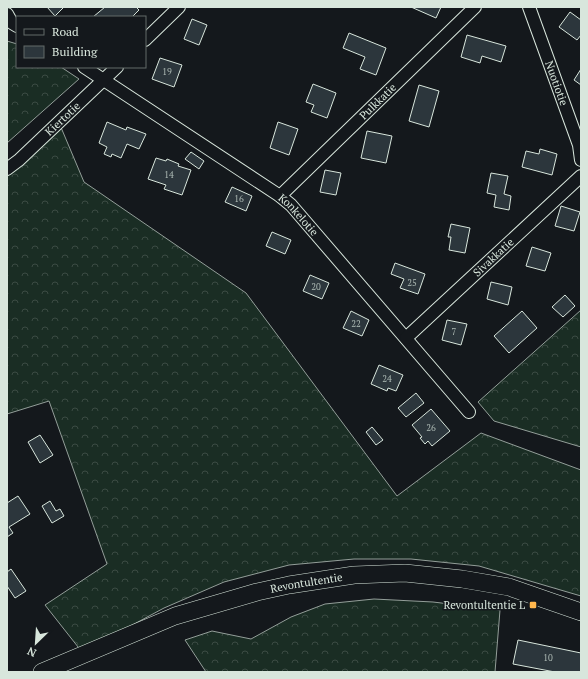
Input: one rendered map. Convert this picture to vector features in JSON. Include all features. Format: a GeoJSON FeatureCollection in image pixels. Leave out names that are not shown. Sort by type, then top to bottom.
{"type":"FeatureCollection","features":[{"type":"Feature","properties":{"kind":"street"},"geometry":{"type":"LineString","coordinates":[[146,39],[179,7]]}},
{"type":"Feature","properties":{"kind":"street","name":"Pulkkatie"},"geometry":{"type":"LineString","coordinates":[[280,196],[475,7]]}},
{"type":"Feature","properties":{"kind":"street","name":"Nuotiotie"},"geometry":{"type":"LineString","coordinates":[[529,7],[579,145],[581,160]]}},
{"type":"Feature","properties":{"kind":"street"},"geometry":{"type":"LineString","coordinates":[[7,14],[12,23],[16,25]]}},
{"type":"Feature","properties":{"kind":"street","name":"Konkelotie"},"geometry":{"type":"LineString","coordinates":[[86,68],[292,205],[469,412]]}},
{"type":"Feature","properties":{"kind":"street","name":"Kiertotie"},"geometry":{"type":"LineString","coordinates":[[7,169],[19,160],[116,68]]}},
{"type":"Feature","properties":{"kind":"street","name":"Sivakkatie"},"geometry":{"type":"LineString","coordinates":[[406,338],[581,176]]}},
{"type":"Feature","properties":{"kind":"street","name":"Revontultentie"},"geometry":{"type":"LineString","coordinates":[[42,672],[60,668],[174,616],[263,590],[354,576],[405,573],[462,579],[509,587],[581,612]]}},
{"type":"Feature","properties":{"kind":"green space"},"geometry":{"type":"Polygon","coordinates":[[[7,41],[16,44],[16,68],[62,68],[79,79],[7,143],[7,41]]]}},
{"type":"Feature","properties":{"kind":"green space"},"geometry":{"type":"Polygon","coordinates":[[[60,125],[84,182],[246,293],[397,496],[481,433],[581,470],[581,596],[479,566],[411,559],[354,559],[289,565],[224,582],[164,608],[82,652],[45,605],[107,564],[49,401],[7,414],[7,177],[60,125]]]}},
{"type":"Feature","properties":{"kind":"green space"},"geometry":{"type":"Polygon","coordinates":[[[581,310],[581,447],[494,421],[478,402],[581,310]]]}},
{"type":"Feature","properties":{"kind":"green space"},"geometry":{"type":"Polygon","coordinates":[[[374,599],[433,602],[500,610],[495,672],[206,672],[185,640],[212,631],[251,639],[291,617],[325,604],[374,599]]]}},
{"type":"Feature","properties":{"kind":"building"},"geometry":{"type":"Polygon","coordinates":[[[47,7],[64,7],[55,16],[47,7]]]}},
{"type":"Feature","properties":{"kind":"building"},"geometry":{"type":"Polygon","coordinates":[[[105,7],[136,7],[139,10],[133,16],[94,16],[105,7]]]}},
{"type":"Feature","properties":{"kind":"building"},"geometry":{"type":"Polygon","coordinates":[[[411,7],[441,7],[436,18],[411,7]]]}},
{"type":"Feature","properties":{"kind":"building"},"geometry":{"type":"Polygon","coordinates":[[[570,12],[581,20],[581,35],[577,40],[559,27],[570,12]]]}},
{"type":"Feature","properties":{"kind":"building"},"geometry":{"type":"Polygon","coordinates":[[[192,19],[207,25],[199,45],[184,39],[192,19]]]}},
{"type":"Feature","properties":{"kind":"building"},"geometry":{"type":"Polygon","coordinates":[[[349,33],[386,48],[376,75],[360,69],[365,57],[343,48],[349,33]]]}},
{"type":"Feature","properties":{"kind":"building"},"geometry":{"type":"Polygon","coordinates":[[[467,35],[506,46],[501,62],[482,56],[480,63],[461,57],[467,35]]]}},
{"type":"Feature","properties":{"kind":"building"},"geometry":{"type":"Polygon","coordinates":[[[160,58],[182,65],[174,87],[152,79],[160,58]]]}},
{"type":"Feature","properties":{"kind":"building"},"geometry":{"type":"Polygon","coordinates":[[[581,69],[581,85],[574,80],[581,69]]]}},
{"type":"Feature","properties":{"kind":"building"},"geometry":{"type":"Polygon","coordinates":[[[313,84],[336,93],[327,118],[311,112],[314,105],[306,102],[313,84]]]}},
{"type":"Feature","properties":{"kind":"building"},"geometry":{"type":"Polygon","coordinates":[[[419,85],[439,91],[429,127],[409,121],[419,85]]]}},
{"type":"Feature","properties":{"kind":"building"},"geometry":{"type":"Polygon","coordinates":[[[107,122],[126,130],[127,127],[146,134],[139,149],[127,144],[121,158],[112,154],[111,157],[104,154],[107,147],[99,143],[107,122]]]}},
{"type":"Feature","properties":{"kind":"building"},"geometry":{"type":"Polygon","coordinates":[[[278,122],[298,129],[289,155],[270,148],[278,122]]]}},
{"type":"Feature","properties":{"kind":"building"},"geometry":{"type":"Polygon","coordinates":[[[367,131],[392,136],[386,163],[361,158],[367,131]]]}},
{"type":"Feature","properties":{"kind":"building"},"geometry":{"type":"Polygon","coordinates":[[[540,149],[557,154],[552,175],[522,167],[526,151],[539,154],[540,149]]]}},
{"type":"Feature","properties":{"kind":"building"},"geometry":{"type":"Polygon","coordinates":[[[191,152],[204,161],[199,169],[185,159],[191,152]]]}},
{"type":"Feature","properties":{"kind":"building"},"geometry":{"type":"Polygon","coordinates":[[[156,158],[166,161],[167,159],[179,164],[178,166],[191,170],[182,195],[164,189],[166,185],[148,179],[156,158]]]}},
{"type":"Feature","properties":{"kind":"building"},"geometry":{"type":"Polygon","coordinates":[[[325,170],[341,173],[336,195],[320,192],[325,170]]]}},
{"type":"Feature","properties":{"kind":"building"},"geometry":{"type":"Polygon","coordinates":[[[491,173],[508,176],[504,194],[511,196],[509,210],[494,207],[496,195],[487,193],[491,173]]]}},
{"type":"Feature","properties":{"kind":"building"},"geometry":{"type":"Polygon","coordinates":[[[232,187],[252,196],[246,211],[225,202],[232,187]]]}},
{"type":"Feature","properties":{"kind":"building"},"geometry":{"type":"Polygon","coordinates":[[[561,206],[580,212],[574,231],[555,226],[561,206]]]}},
{"type":"Feature","properties":{"kind":"building"},"geometry":{"type":"Polygon","coordinates":[[[451,224],[470,228],[465,253],[449,250],[451,237],[448,237],[451,224]]]}},
{"type":"Feature","properties":{"kind":"building"},"geometry":{"type":"Polygon","coordinates":[[[272,232],[291,240],[285,254],[266,246],[272,232]]]}},
{"type":"Feature","properties":{"kind":"building"},"geometry":{"type":"Polygon","coordinates":[[[532,247],[551,253],[545,271],[526,266],[532,247]]]}},
{"type":"Feature","properties":{"kind":"building"},"geometry":{"type":"Polygon","coordinates":[[[395,263],[425,274],[418,294],[400,288],[404,279],[391,274],[395,263]]]}},
{"type":"Feature","properties":{"kind":"building"},"geometry":{"type":"Polygon","coordinates":[[[310,275],[329,283],[322,299],[303,291],[310,275]]]}},
{"type":"Feature","properties":{"kind":"building"},"geometry":{"type":"Polygon","coordinates":[[[491,282],[512,287],[508,305],[487,299],[491,282]]]}},
{"type":"Feature","properties":{"kind":"building"},"geometry":{"type":"Polygon","coordinates":[[[565,295],[575,306],[563,317],[552,307],[565,295]]]}},
{"type":"Feature","properties":{"kind":"building"},"geometry":{"type":"Polygon","coordinates":[[[351,311],[369,320],[362,336],[343,328],[351,311]]]}},
{"type":"Feature","properties":{"kind":"building"},"geometry":{"type":"Polygon","coordinates":[[[522,311],[537,328],[509,353],[494,336],[522,311]]]}},
{"type":"Feature","properties":{"kind":"building"},"geometry":{"type":"Polygon","coordinates":[[[447,320],[467,324],[461,345],[442,340],[447,320]]]}},
{"type":"Feature","properties":{"kind":"building"},"geometry":{"type":"Polygon","coordinates":[[[379,365],[403,375],[396,391],[388,388],[387,391],[371,384],[379,365]]]}},
{"type":"Feature","properties":{"kind":"building"},"geometry":{"type":"Polygon","coordinates":[[[416,393],[424,403],[406,417],[398,408],[416,393]]]}},
{"type":"Feature","properties":{"kind":"building"},"geometry":{"type":"Polygon","coordinates":[[[431,409],[450,431],[432,446],[428,441],[425,444],[420,438],[422,437],[412,425],[431,409]]]}},
{"type":"Feature","properties":{"kind":"building"},"geometry":{"type":"Polygon","coordinates":[[[372,427],[383,440],[376,445],[366,432],[372,427]]]}},
{"type":"Feature","properties":{"kind":"building"},"geometry":{"type":"Polygon","coordinates":[[[40,435],[53,455],[40,463],[28,442],[40,435]]]}},
{"type":"Feature","properties":{"kind":"building"},"geometry":{"type":"Polygon","coordinates":[[[18,496],[30,514],[9,527],[13,533],[7,537],[7,503],[18,496]]]}},
{"type":"Feature","properties":{"kind":"building"},"geometry":{"type":"Polygon","coordinates":[[[50,501],[56,511],[60,509],[64,516],[52,523],[42,506],[50,501]]]}},
{"type":"Feature","properties":{"kind":"building"},"geometry":{"type":"Polygon","coordinates":[[[11,569],[26,591],[15,598],[7,586],[7,572],[11,569]]]}},
{"type":"Feature","properties":{"kind":"building"},"geometry":{"type":"Polygon","coordinates":[[[518,640],[581,653],[581,672],[555,672],[513,664],[518,640]]]}},
{"type":"Feature","properties":{"kind":"place","name":"Revontultentie L"},"geometry":{"type":"Point","coordinates":[533,605]}}]}
